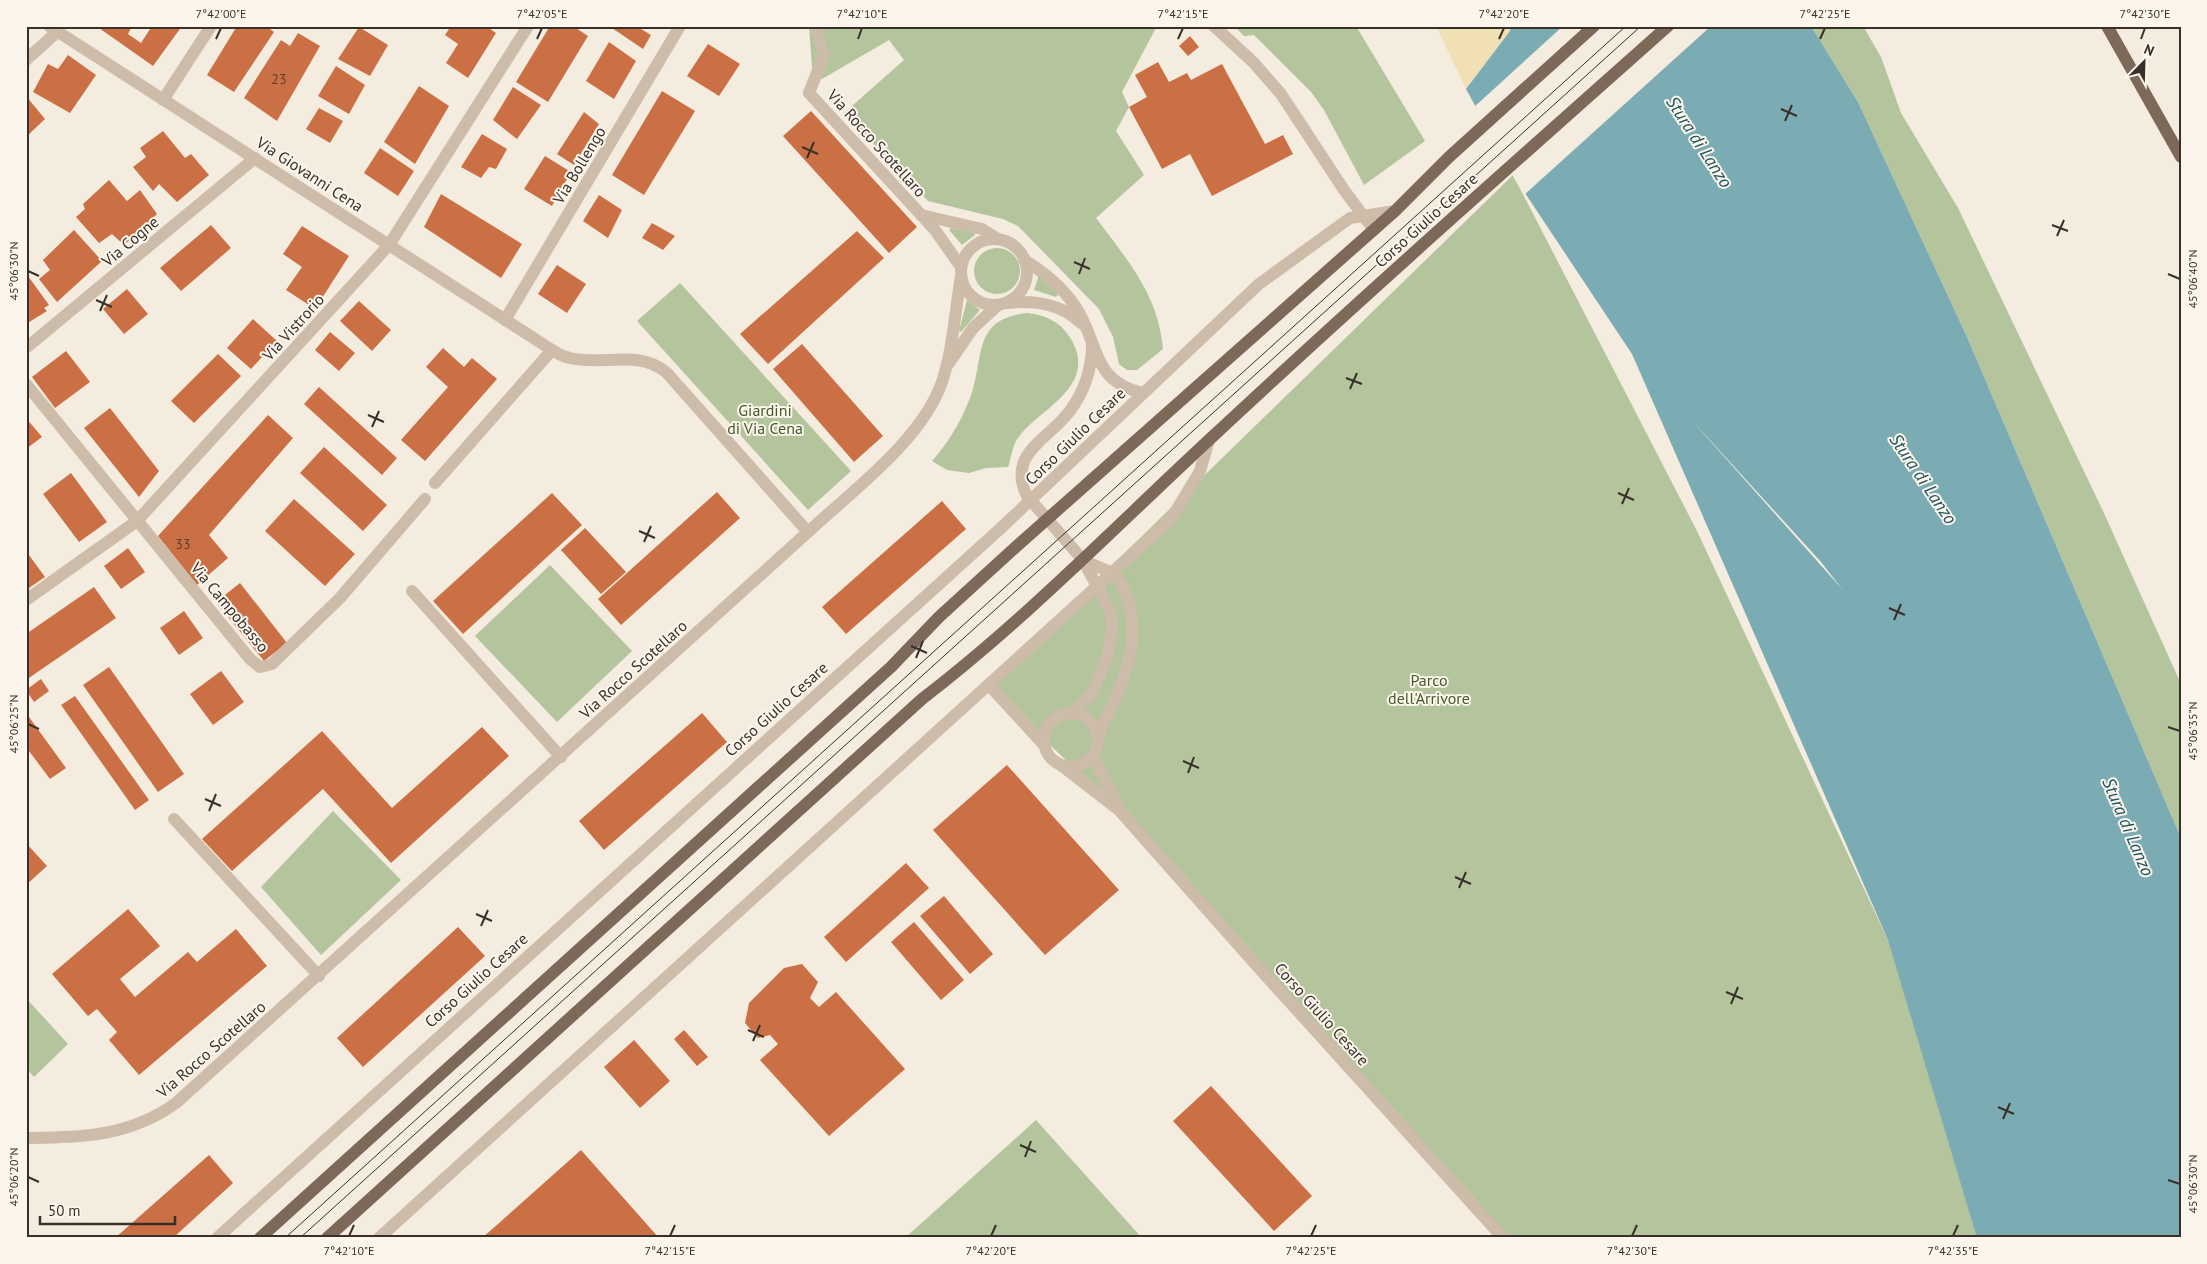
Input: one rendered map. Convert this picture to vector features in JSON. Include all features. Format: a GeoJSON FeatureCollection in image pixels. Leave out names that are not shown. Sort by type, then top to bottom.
{"type":"FeatureCollection","features":[{"type":"Feature","properties":{"kind":"main road","name":"Corso Giulio Cesare"},"geometry":{"type":"LineString","coordinates":[[260,1238],[891,667],[939,617],[1047,519],[1395,211],[1449,157],[1594,26]]}},
{"type":"Feature","properties":{"kind":"main road","name":"Corso Giulio Cesare"},"geometry":{"type":"LineString","coordinates":[[326,1238],[922,699],[970,662],[1083,560],[1209,440],[1479,194],[1668,26]]}},
{"type":"Feature","properties":{"kind":"main road"},"geometry":{"type":"LineString","coordinates":[[2107,26],[2181,157]]}},
{"type":"Feature","properties":{"kind":"street"},"geometry":{"type":"LineString","coordinates":[[163,100],[211,26]]}},
{"type":"Feature","properties":{"kind":"street","name":"Via Vistrorio"},"geometry":{"type":"LineString","coordinates":[[26,600],[137,520],[389,245],[528,26]]}},
{"type":"Feature","properties":{"kind":"street","name":"Via Bollengo"},"geometry":{"type":"LineString","coordinates":[[505,320],[680,26]]}},
{"type":"Feature","properties":{"kind":"street","name":"Via Rocco Scotellaro"},"geometry":{"type":"LineString","coordinates":[[26,1138],[113,1132],[138,1125],[162,1113],[183,1098],[808,532],[916,429],[933,403],[945,369],[961,272],[946,243],[809,93],[824,55],[815,26]]}},
{"type":"Feature","properties":{"kind":"street","name":"Corso Giulio Cesare"},"geometry":{"type":"LineString","coordinates":[[1214,26],[1254,63],[1281,94],[1374,230]]}},
{"type":"Feature","properties":{"kind":"street"},"geometry":{"type":"LineString","coordinates":[[26,60],[53,29]]}},
{"type":"Feature","properties":{"kind":"street","name":"Via Giovanni Cena"},"geometry":{"type":"LineString","coordinates":[[53,29],[552,350],[574,359],[638,361],[657,365],[667,373],[808,532]]}},
{"type":"Feature","properties":{"kind":"street","name":"Via Cogne"},"geometry":{"type":"LineString","coordinates":[[26,348],[255,158]]}},
{"type":"Feature","properties":{"kind":"street","name":"Corso Giulio Cesare"},"geometry":{"type":"LineString","coordinates":[[217,1238],[1030,501],[1142,393],[1267,277],[1350,218],[1395,211]]}},
{"type":"Feature","properties":{"kind":"street","name":"Via Rocco Scotellaro"},"geometry":{"type":"LineString","coordinates":[[921,215],[982,229],[998,239]]}},
{"type":"Feature","properties":{"kind":"street"},"geometry":{"type":"LineString","coordinates":[[1084,327],[1065,311],[1047,304],[1030,301],[1002,304],[981,303],[973,298],[963,284],[961,272],[963,259],[981,241],[998,239],[1014,246],[1024,260],[1042,270],[1055,282],[1076,307],[1108,376],[1123,388],[1142,393]]}},
{"type":"Feature","properties":{"kind":"street"},"geometry":{"type":"LineString","coordinates":[[1002,304],[1014,299],[1024,285],[1027,277],[1024,260]]}},
{"type":"Feature","properties":{"kind":"street","name":"Via Rocco Scotellaro"},"geometry":{"type":"LineString","coordinates":[[945,369],[973,328],[1002,304]]}},
{"type":"Feature","properties":{"kind":"street"},"geometry":{"type":"LineString","coordinates":[[1073,713],[1091,695],[1101,677],[1112,641],[1110,611],[1083,560],[1030,501],[1023,485],[1022,466],[1034,446],[1066,417],[1080,396],[1092,364],[1092,344]]}},
{"type":"Feature","properties":{"kind":"street"},"geometry":{"type":"LineString","coordinates":[[436,483],[552,350]]}},
{"type":"Feature","properties":{"kind":"street","name":"Via Campobasso"},"geometry":{"type":"LineString","coordinates":[[26,384],[250,659],[264,667],[272,664],[340,598],[425,500]]}},
{"type":"Feature","properties":{"kind":"street"},"geometry":{"type":"LineString","coordinates":[[378,1238],[1171,519],[1200,470],[1209,440]]}},
{"type":"Feature","properties":{"kind":"street"},"geometry":{"type":"LineString","coordinates":[[989,685],[1044,745],[1050,758],[1062,766],[1068,767],[1082,765],[1093,756],[1098,743],[1098,736],[1128,668],[1134,643],[1134,624],[1124,589],[1112,574],[1083,560]]}},
{"type":"Feature","properties":{"kind":"street"},"geometry":{"type":"LineString","coordinates":[[412,592],[561,757]]}},
{"type":"Feature","properties":{"kind":"street"},"geometry":{"type":"LineString","coordinates":[[1044,745],[1044,738],[1049,725],[1059,716],[1073,713],[1092,723],[1098,736]]}},
{"type":"Feature","properties":{"kind":"street","name":"Corso Giulio Cesare"},"geometry":{"type":"LineString","coordinates":[[1093,756],[1119,810]]}},
{"type":"Feature","properties":{"kind":"street","name":"Corso Giulio Cesare"},"geometry":{"type":"LineString","coordinates":[[1062,766],[1119,810],[1503,1238]]}},
{"type":"Feature","properties":{"kind":"street"},"geometry":{"type":"LineString","coordinates":[[174,819],[319,976]]}},
{"type":"Feature","properties":{"kind":"green space"},"geometry":{"type":"Polygon","coordinates":[[[809,26],[1157,26],[1122,92],[1129,107],[1116,131],[1144,175],[1096,218],[1140,279],[1155,311],[1163,349],[1137,370],[1127,370],[1119,364],[1113,337],[1099,309],[1018,226],[1003,219],[928,201],[844,113],[904,60],[889,40],[822,79],[812,67],[809,26]]]}},
{"type":"Feature","properties":{"kind":"green space"},"geometry":{"type":"Polygon","coordinates":[[[1234,26],[1356,26],[1425,141],[1364,185],[1324,110],[1311,92],[1254,35],[1244,36],[1234,26]]]}},
{"type":"Feature","properties":{"kind":"green space"},"geometry":{"type":"Polygon","coordinates":[[[1811,26],[1863,26],[1881,57],[1901,113],[1958,208],[2103,511],[2181,684],[2181,838],[1967,337],[1858,102],[1811,26]]]}},
{"type":"Feature","properties":{"kind":"green space","name":"Parco dell'Arrivore"},"geometry":{"type":"Polygon","coordinates":[[[1513,175],[1697,531],[1894,953],[1979,1238],[1504,1238],[1143,836],[989,685],[1513,175]]]}},
{"type":"Feature","properties":{"kind":"green space"},"geometry":{"type":"Polygon","coordinates":[[[951,228],[975,233],[975,235],[962,245],[949,230],[951,228]]]}},
{"type":"Feature","properties":{"kind":"green space"},"geometry":{"type":"Polygon","coordinates":[[[997,248],[1010,252],[1016,258],[1020,271],[1016,284],[1010,290],[997,294],[984,290],[978,284],[974,271],[978,258],[984,252],[997,248]]]}},
{"type":"Feature","properties":{"kind":"green space"},"geometry":{"type":"Polygon","coordinates":[[[1039,275],[1057,293],[1056,297],[1034,290],[1039,275]]]}},
{"type":"Feature","properties":{"kind":"green space","name":"Giardini di Via Cena"},"geometry":{"type":"Polygon","coordinates":[[[680,283],[851,471],[808,510],[637,321],[680,283]]]}},
{"type":"Feature","properties":{"kind":"green space"},"geometry":{"type":"Polygon","coordinates":[[[967,300],[980,310],[961,332],[959,331],[967,300]]]}},
{"type":"Feature","properties":{"kind":"green space"},"geometry":{"type":"Polygon","coordinates":[[[1027,313],[1052,320],[1063,328],[1071,339],[1078,356],[1077,372],[1071,385],[1016,441],[1008,467],[986,468],[969,473],[947,470],[932,461],[951,436],[966,408],[973,389],[985,339],[998,322],[1010,316],[1027,313]]]}},
{"type":"Feature","properties":{"kind":"green space"},"geometry":{"type":"Polygon","coordinates":[[[550,565],[632,651],[557,722],[475,636],[550,565]]]}},
{"type":"Feature","properties":{"kind":"green space"},"geometry":{"type":"Polygon","coordinates":[[[333,811],[401,880],[321,955],[261,887],[333,811]]]}},
{"type":"Feature","properties":{"kind":"green space"},"geometry":{"type":"Polygon","coordinates":[[[26,998],[68,1044],[34,1077],[26,1068],[26,998]]]}},
{"type":"Feature","properties":{"kind":"green space"},"geometry":{"type":"Polygon","coordinates":[[[1036,1120],[1142,1238],[905,1238],[1036,1120]]]}},
{"type":"Feature","properties":{"kind":"sand"},"geometry":{"type":"Polygon","coordinates":[[[1436,26],[1511,26],[1510,31],[1466,89],[1436,26]]]}},
{"type":"Feature","properties":{"kind":"water","name":"Stura di Lanzo"},"geometry":{"type":"Polygon","coordinates":[[[1511,26],[1811,26],[1858,102],[1967,337],[2181,838],[2181,1238],[1977,1238],[1888,940],[1632,354],[1513,175],[1466,89],[1510,31],[1511,26]],[[1687,415],[1842,589],[1821,562],[1687,415]]]}},
{"type":"Feature","properties":{"kind":"pier"},"geometry":{"type":"Polygon","coordinates":[[[1563,26],[1711,26],[1524,195],[1473,108],[1563,26]]]}},
{"type":"Feature","properties":{"kind":"building"},"geometry":{"type":"Polygon","coordinates":[[[100,26],[132,26],[128,34],[141,43],[152,26],[182,26],[153,66],[99,28],[100,26]]]}},
{"type":"Feature","properties":{"kind":"building"},"geometry":{"type":"Polygon","coordinates":[[[237,26],[266,26],[274,32],[234,92],[207,75],[237,26]]]}},
{"type":"Feature","properties":{"kind":"building"},"geometry":{"type":"Polygon","coordinates":[[[451,26],[486,26],[496,33],[468,78],[446,63],[458,44],[445,35],[451,26]]]}},
{"type":"Feature","properties":{"kind":"building"},"geometry":{"type":"Polygon","coordinates":[[[550,26],[573,26],[588,36],[548,102],[516,82],[550,26]]]}},
{"type":"Feature","properties":{"kind":"building"},"geometry":{"type":"Polygon","coordinates":[[[609,26],[636,26],[651,35],[643,49],[609,26]]]}},
{"type":"Feature","properties":{"kind":"building"},"geometry":{"type":"Polygon","coordinates":[[[359,27],[388,45],[370,76],[338,59],[359,27]]]}},
{"type":"Feature","properties":{"kind":"building"},"geometry":{"type":"Polygon","coordinates":[[[298,33],[320,46],[277,121],[244,98],[281,40],[290,46],[298,33]]]}},
{"type":"Feature","properties":{"kind":"building"},"geometry":{"type":"Polygon","coordinates":[[[1190,36],[1199,47],[1188,56],[1179,46],[1190,36]]]}},
{"type":"Feature","properties":{"kind":"building"},"geometry":{"type":"Polygon","coordinates":[[[609,42],[636,61],[614,99],[586,81],[609,42]]]}},
{"type":"Feature","properties":{"kind":"building"},"geometry":{"type":"Polygon","coordinates":[[[708,44],[740,64],[719,96],[687,76],[708,44]]]}},
{"type":"Feature","properties":{"kind":"building"},"geometry":{"type":"Polygon","coordinates":[[[68,55],[96,75],[70,113],[33,92],[48,64],[58,69],[68,55]]]}},
{"type":"Feature","properties":{"kind":"building"},"geometry":{"type":"Polygon","coordinates":[[[1158,62],[1169,82],[1187,73],[1191,80],[1222,64],[1265,144],[1283,135],[1293,154],[1212,196],[1190,154],[1162,169],[1129,107],[1147,97],[1135,75],[1158,62]]]}},
{"type":"Feature","properties":{"kind":"building"},"geometry":{"type":"Polygon","coordinates":[[[336,66],[365,85],[349,114],[318,96],[336,66]]]}},
{"type":"Feature","properties":{"kind":"building"},"geometry":{"type":"Polygon","coordinates":[[[419,86],[449,106],[415,164],[384,142],[419,86]]]}},
{"type":"Feature","properties":{"kind":"building"},"geometry":{"type":"Polygon","coordinates":[[[513,87],[541,105],[517,139],[493,120],[513,87]]]}},
{"type":"Feature","properties":{"kind":"building"},"geometry":{"type":"Polygon","coordinates":[[[662,91],[695,111],[644,195],[612,175],[662,91]]]}},
{"type":"Feature","properties":{"kind":"building"},"geometry":{"type":"Polygon","coordinates":[[[26,96],[45,119],[26,137],[26,96]]]}},
{"type":"Feature","properties":{"kind":"building"},"geometry":{"type":"Polygon","coordinates":[[[319,108],[343,121],[330,143],[306,129],[319,108]]]}},
{"type":"Feature","properties":{"kind":"building"},"geometry":{"type":"Polygon","coordinates":[[[811,111],[917,227],[889,253],[783,136],[811,111]]]}},
{"type":"Feature","properties":{"kind":"building"},"geometry":{"type":"Polygon","coordinates":[[[584,112],[599,124],[574,165],[557,154],[584,112]]]}},
{"type":"Feature","properties":{"kind":"building"},"geometry":{"type":"Polygon","coordinates":[[[163,131],[185,158],[191,154],[209,175],[177,202],[159,184],[153,191],[133,167],[146,157],[140,148],[163,131]]]}},
{"type":"Feature","properties":{"kind":"building"},"geometry":{"type":"Polygon","coordinates":[[[482,134],[507,149],[496,169],[489,167],[481,178],[461,167],[482,134]]]}},
{"type":"Feature","properties":{"kind":"building"},"geometry":{"type":"Polygon","coordinates":[[[380,148],[414,171],[398,196],[364,173],[380,148]]]}},
{"type":"Feature","properties":{"kind":"building"},"geometry":{"type":"Polygon","coordinates":[[[545,156],[571,172],[552,206],[524,189],[545,156]]]}},
{"type":"Feature","properties":{"kind":"building"},"geometry":{"type":"Polygon","coordinates":[[[109,180],[127,201],[140,190],[157,214],[124,245],[112,234],[99,243],[76,217],[85,209],[83,204],[109,180]]]}},
{"type":"Feature","properties":{"kind":"building"},"geometry":{"type":"Polygon","coordinates":[[[441,194],[522,244],[501,278],[424,227],[441,194]]]}},
{"type":"Feature","properties":{"kind":"building"},"geometry":{"type":"Polygon","coordinates":[[[599,195],[622,210],[608,238],[583,221],[599,195]]]}},
{"type":"Feature","properties":{"kind":"building"},"geometry":{"type":"Polygon","coordinates":[[[652,223],[675,236],[663,250],[642,238],[652,223]]]}},
{"type":"Feature","properties":{"kind":"building"},"geometry":{"type":"Polygon","coordinates":[[[211,225],[231,248],[181,291],[160,268],[211,225]]]}},
{"type":"Feature","properties":{"kind":"building"},"geometry":{"type":"Polygon","coordinates":[[[302,226],[349,256],[315,309],[286,290],[302,267],[283,254],[302,226]]]}},
{"type":"Feature","properties":{"kind":"building"},"geometry":{"type":"Polygon","coordinates":[[[74,230],[102,261],[57,302],[39,279],[50,270],[43,260],[74,230]]]}},
{"type":"Feature","properties":{"kind":"building"},"geometry":{"type":"Polygon","coordinates":[[[857,231],[884,258],[768,364],[740,334],[857,231]]]}},
{"type":"Feature","properties":{"kind":"building"},"geometry":{"type":"Polygon","coordinates":[[[557,265],[586,284],[567,313],[538,294],[557,265]]]}},
{"type":"Feature","properties":{"kind":"building"},"geometry":{"type":"Polygon","coordinates":[[[28,276],[49,305],[44,308],[47,311],[26,324],[26,277],[28,276]]]}},
{"type":"Feature","properties":{"kind":"building"},"geometry":{"type":"Polygon","coordinates":[[[127,289],[148,314],[124,334],[103,309],[127,289]]]}},
{"type":"Feature","properties":{"kind":"building"},"geometry":{"type":"Polygon","coordinates":[[[359,301],[391,330],[372,351],[340,321],[359,301]]]}},
{"type":"Feature","properties":{"kind":"building"},"geometry":{"type":"Polygon","coordinates":[[[253,319],[277,341],[251,369],[227,348],[253,319]]]}},
{"type":"Feature","properties":{"kind":"building"},"geometry":{"type":"Polygon","coordinates":[[[330,332],[355,353],[339,371],[315,350],[330,332]]]}},
{"type":"Feature","properties":{"kind":"building"},"geometry":{"type":"Polygon","coordinates":[[[802,344],[883,436],[854,462],[773,369],[802,344]]]}},
{"type":"Feature","properties":{"kind":"building"},"geometry":{"type":"Polygon","coordinates":[[[443,348],[464,367],[472,358],[497,379],[425,461],[401,440],[448,387],[426,367],[443,348]]]}},
{"type":"Feature","properties":{"kind":"building"},"geometry":{"type":"Polygon","coordinates":[[[66,351],[90,382],[55,408],[32,377],[66,351]]]}},
{"type":"Feature","properties":{"kind":"building"},"geometry":{"type":"Polygon","coordinates":[[[218,354],[241,376],[194,423],[171,401],[218,354]]]}},
{"type":"Feature","properties":{"kind":"building"},"geometry":{"type":"Polygon","coordinates":[[[319,387],[397,458],[382,475],[304,404],[319,387]]]}},
{"type":"Feature","properties":{"kind":"building"},"geometry":{"type":"Polygon","coordinates":[[[110,408],[159,471],[139,497],[84,428],[110,408]]]}},
{"type":"Feature","properties":{"kind":"building"},"geometry":{"type":"Polygon","coordinates":[[[268,415],[293,438],[209,535],[228,558],[197,585],[158,536],[268,415]]]}},
{"type":"Feature","properties":{"kind":"building"},"geometry":{"type":"Polygon","coordinates":[[[26,418],[42,437],[26,449],[26,418]]]}},
{"type":"Feature","properties":{"kind":"building"},"geometry":{"type":"Polygon","coordinates":[[[324,447],[387,505],[363,531],[300,473],[324,447]]]}},
{"type":"Feature","properties":{"kind":"building"},"geometry":{"type":"Polygon","coordinates":[[[71,473],[107,522],[79,542],[43,494],[71,473]]]}},
{"type":"Feature","properties":{"kind":"building"},"geometry":{"type":"Polygon","coordinates":[[[717,492],[740,518],[621,625],[598,599],[717,492]]]}},
{"type":"Feature","properties":{"kind":"building"},"geometry":{"type":"Polygon","coordinates":[[[552,493],[582,525],[463,634],[433,601],[552,493]]]}},
{"type":"Feature","properties":{"kind":"building"},"geometry":{"type":"Polygon","coordinates":[[[294,499],[355,554],[325,586],[265,531],[294,499]]]}},
{"type":"Feature","properties":{"kind":"building"},"geometry":{"type":"Polygon","coordinates":[[[942,501],[966,529],[846,634],[822,607],[942,501]]]}},
{"type":"Feature","properties":{"kind":"building"},"geometry":{"type":"Polygon","coordinates":[[[585,528],[626,572],[601,594],[561,550],[585,528]]]}},
{"type":"Feature","properties":{"kind":"building"},"geometry":{"type":"Polygon","coordinates":[[[128,548],[145,572],[121,589],[104,566],[128,548]]]}},
{"type":"Feature","properties":{"kind":"building"},"geometry":{"type":"Polygon","coordinates":[[[26,551],[45,577],[26,590],[26,551]]]}},
{"type":"Feature","properties":{"kind":"building"},"geometry":{"type":"Polygon","coordinates":[[[240,583],[287,643],[264,661],[216,602],[240,583]]]}},
{"type":"Feature","properties":{"kind":"building"},"geometry":{"type":"Polygon","coordinates":[[[94,587],[116,618],[26,680],[26,634],[94,587]]]}},
{"type":"Feature","properties":{"kind":"building"},"geometry":{"type":"Polygon","coordinates":[[[184,611],[203,638],[179,655],[160,628],[184,611]]]}},
{"type":"Feature","properties":{"kind":"building"},"geometry":{"type":"Polygon","coordinates":[[[109,667],[184,774],[158,792],[83,685],[109,667]]]}},
{"type":"Feature","properties":{"kind":"building"},"geometry":{"type":"Polygon","coordinates":[[[221,671],[244,702],[213,725],[190,694],[221,671]]]}},
{"type":"Feature","properties":{"kind":"building"},"geometry":{"type":"Polygon","coordinates":[[[41,679],[49,691],[34,702],[26,690],[41,679]]]}},
{"type":"Feature","properties":{"kind":"building"},"geometry":{"type":"Polygon","coordinates":[[[75,696],[149,800],[135,810],[61,705],[75,696]]]}},
{"type":"Feature","properties":{"kind":"building"},"geometry":{"type":"Polygon","coordinates":[[[702,713],[727,742],[604,850],[579,821],[702,713]]]}},
{"type":"Feature","properties":{"kind":"building"},"geometry":{"type":"Polygon","coordinates":[[[29,717],[66,768],[50,779],[26,747],[26,719],[29,717]]]}},
{"type":"Feature","properties":{"kind":"building"},"geometry":{"type":"Polygon","coordinates":[[[482,727],[509,756],[391,863],[323,789],[232,871],[202,839],[322,731],[392,808],[482,727]]]}},
{"type":"Feature","properties":{"kind":"building"},"geometry":{"type":"Polygon","coordinates":[[[1007,765],[1119,890],[1045,955],[933,830],[1007,765]]]}},
{"type":"Feature","properties":{"kind":"building"},"geometry":{"type":"Polygon","coordinates":[[[26,843],[47,866],[26,885],[26,843]]]}},
{"type":"Feature","properties":{"kind":"building"},"geometry":{"type":"Polygon","coordinates":[[[906,863],[929,888],[846,962],[824,937],[906,863]]]}},
{"type":"Feature","properties":{"kind":"building"},"geometry":{"type":"Polygon","coordinates":[[[944,896],[993,954],[970,974],[920,916],[944,896]]]}},
{"type":"Feature","properties":{"kind":"building"},"geometry":{"type":"Polygon","coordinates":[[[128,909],[160,946],[120,979],[135,997],[188,952],[197,962],[236,929],[267,966],[139,1075],[109,1040],[117,1032],[97,1009],[88,1016],[52,974],[128,909]]]}},
{"type":"Feature","properties":{"kind":"building"},"geometry":{"type":"Polygon","coordinates":[[[914,922],[964,980],[941,1000],[891,942],[914,922]]]}},
{"type":"Feature","properties":{"kind":"building"},"geometry":{"type":"Polygon","coordinates":[[[458,927],[485,956],[363,1067],[337,1038],[458,927]]]}},
{"type":"Feature","properties":{"kind":"building"},"geometry":{"type":"Polygon","coordinates":[[[802,964],[818,982],[810,998],[819,1007],[836,992],[905,1069],[829,1136],[760,1060],[778,1044],[770,1035],[758,1038],[745,1023],[749,1003],[784,968],[802,964]]]}},
{"type":"Feature","properties":{"kind":"building"},"geometry":{"type":"Polygon","coordinates":[[[684,1030],[708,1057],[697,1066],[674,1039],[684,1030]]]}},
{"type":"Feature","properties":{"kind":"building"},"geometry":{"type":"Polygon","coordinates":[[[634,1040],[670,1081],[640,1108],[604,1067],[634,1040]]]}},
{"type":"Feature","properties":{"kind":"building"},"geometry":{"type":"Polygon","coordinates":[[[1211,1086],[1312,1196],[1274,1231],[1173,1121],[1211,1086]]]}},
{"type":"Feature","properties":{"kind":"building"},"geometry":{"type":"Polygon","coordinates":[[[581,1150],[659,1238],[482,1238],[498,1224],[581,1150]]]}},
{"type":"Feature","properties":{"kind":"building"},"geometry":{"type":"Polygon","coordinates":[[[209,1155],[233,1183],[173,1238],[115,1238],[209,1155]]]}},
{"type":"Feature","properties":{"kind":"tram line"},"geometry":{"type":"LineString","coordinates":[[285,1238],[1626,26]]}},
{"type":"Feature","properties":{"kind":"tram line"},"geometry":{"type":"LineString","coordinates":[[300,1238],[1641,26]]}}]}
